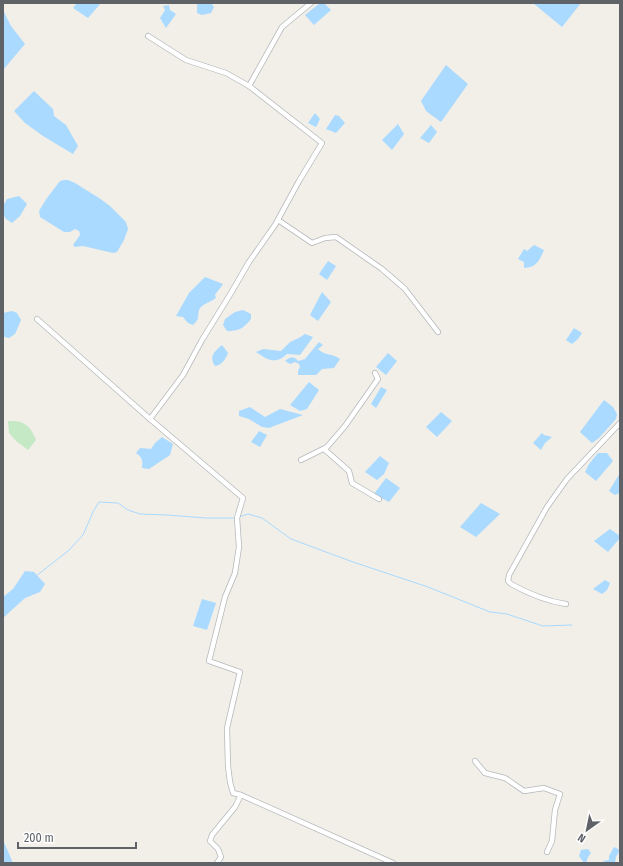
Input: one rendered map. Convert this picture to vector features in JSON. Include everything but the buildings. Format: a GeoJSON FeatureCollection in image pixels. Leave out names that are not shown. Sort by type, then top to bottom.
{"type":"FeatureCollection","features":[{"type":"Feature","properties":{"kind":"street"},"geometry":{"type":"LineString","coordinates":[[250,86],[282,28],[311,3]]}},
{"type":"Feature","properties":{"kind":"street"},"geometry":{"type":"LineString","coordinates":[[148,36],[186,60],[226,73],[250,86],[322,144],[299,181],[278,220],[248,262],[232,293],[202,340],[183,375],[150,419]]}},
{"type":"Feature","properties":{"kind":"street"},"geometry":{"type":"LineString","coordinates":[[278,220],[312,243],[325,238],[336,237],[382,269],[405,289],[438,332]]}},
{"type":"Feature","properties":{"kind":"street"},"geometry":{"type":"LineString","coordinates":[[37,319],[150,419],[243,498],[237,518],[239,547],[235,573],[225,597],[210,661],[240,672],[227,728],[228,766],[233,793],[241,795],[393,863]]}},
{"type":"Feature","properties":{"kind":"street"},"geometry":{"type":"LineString","coordinates":[[301,460],[327,447],[345,426],[378,379],[375,373]]}},
{"type":"Feature","properties":{"kind":"street"},"geometry":{"type":"LineString","coordinates":[[566,604],[553,602],[528,593],[511,584],[508,581],[509,575],[547,507],[567,479],[620,423]]}},
{"type":"Feature","properties":{"kind":"street"},"geometry":{"type":"LineString","coordinates":[[324,449],[349,471],[352,483],[379,499]]}},
{"type":"Feature","properties":{"kind":"street"},"geometry":{"type":"LineString","coordinates":[[475,761],[485,773],[505,778],[524,791],[544,788],[560,794],[555,810],[552,841],[547,852]]}},
{"type":"Feature","properties":{"kind":"street"},"geometry":{"type":"LineString","coordinates":[[217,863],[221,857],[218,849],[210,841],[212,835],[236,807],[241,795]]}},
{"type":"Feature","properties":{"kind":"green space"},"geometry":{"type":"Polygon","coordinates":[[[8,421],[18,421],[29,427],[36,440],[28,450],[16,441],[9,433],[8,421]]]}},
{"type":"Feature","properties":{"kind":"water"},"geometry":{"type":"Polygon","coordinates":[[[77,3],[101,3],[88,18],[73,8],[77,3]]]}},
{"type":"Feature","properties":{"kind":"water"},"geometry":{"type":"Polygon","coordinates":[[[197,3],[211,3],[214,7],[211,13],[202,15],[197,13],[197,3]]]}},
{"type":"Feature","properties":{"kind":"water"},"geometry":{"type":"Polygon","coordinates":[[[320,3],[324,3],[331,10],[314,25],[305,15],[320,3]]]}},
{"type":"Feature","properties":{"kind":"water"},"geometry":{"type":"Polygon","coordinates":[[[533,3],[581,3],[562,27],[533,3]]]}},
{"type":"Feature","properties":{"kind":"water"},"geometry":{"type":"Polygon","coordinates":[[[169,5],[170,10],[176,14],[166,28],[160,18],[165,10],[163,6],[169,5]]]}},
{"type":"Feature","properties":{"kind":"water"},"geometry":{"type":"Polygon","coordinates":[[[3,10],[11,26],[25,44],[3,70],[3,10]]]}},
{"type":"Feature","properties":{"kind":"water"},"geometry":{"type":"Polygon","coordinates":[[[446,65],[468,84],[441,122],[426,111],[421,101],[446,65]]]}},
{"type":"Feature","properties":{"kind":"water"},"geometry":{"type":"Polygon","coordinates":[[[34,91],[53,109],[54,116],[66,125],[78,146],[73,154],[25,123],[14,111],[34,91]]]}},
{"type":"Feature","properties":{"kind":"water"},"geometry":{"type":"Polygon","coordinates":[[[315,113],[320,119],[316,127],[308,123],[315,113]]]}},
{"type":"Feature","properties":{"kind":"water"},"geometry":{"type":"Polygon","coordinates":[[[335,115],[339,116],[345,123],[336,133],[326,129],[335,115]]]}},
{"type":"Feature","properties":{"kind":"water"},"geometry":{"type":"Polygon","coordinates":[[[398,124],[404,134],[392,150],[382,140],[398,124]]]}},
{"type":"Feature","properties":{"kind":"water"},"geometry":{"type":"Polygon","coordinates":[[[431,125],[437,132],[429,143],[420,138],[431,125]]]}},
{"type":"Feature","properties":{"kind":"water"},"geometry":{"type":"Polygon","coordinates":[[[64,180],[75,183],[99,198],[110,206],[126,222],[128,229],[117,252],[113,253],[83,246],[75,247],[73,245],[80,235],[79,231],[75,229],[70,232],[64,232],[40,217],[39,211],[47,198],[60,181],[64,180]]]}},
{"type":"Feature","properties":{"kind":"water"},"geometry":{"type":"Polygon","coordinates":[[[19,196],[27,204],[20,216],[12,223],[6,219],[3,214],[3,206],[7,199],[19,196]]]}},
{"type":"Feature","properties":{"kind":"water"},"geometry":{"type":"Polygon","coordinates":[[[534,245],[544,250],[541,257],[535,265],[524,268],[524,262],[518,259],[524,249],[527,251],[534,245]]]}},
{"type":"Feature","properties":{"kind":"water"},"geometry":{"type":"Polygon","coordinates":[[[328,261],[336,266],[327,280],[319,274],[328,261]]]}},
{"type":"Feature","properties":{"kind":"water"},"geometry":{"type":"Polygon","coordinates":[[[205,277],[223,284],[215,295],[216,298],[204,304],[200,308],[198,319],[193,325],[188,323],[183,317],[176,316],[189,293],[205,277]]]}},
{"type":"Feature","properties":{"kind":"water"},"geometry":{"type":"Polygon","coordinates":[[[322,292],[331,302],[318,321],[310,315],[322,292]]]}},
{"type":"Feature","properties":{"kind":"water"},"geometry":{"type":"Polygon","coordinates":[[[243,310],[251,314],[251,319],[240,329],[235,331],[227,331],[223,325],[225,319],[235,312],[243,310]]]}},
{"type":"Feature","properties":{"kind":"water"},"geometry":{"type":"Polygon","coordinates":[[[12,311],[17,313],[21,320],[15,334],[9,338],[3,336],[3,313],[12,311]]]}},
{"type":"Feature","properties":{"kind":"water"},"geometry":{"type":"Polygon","coordinates":[[[574,328],[582,333],[572,344],[566,340],[574,328]]]}},
{"type":"Feature","properties":{"kind":"water"},"geometry":{"type":"Polygon","coordinates":[[[305,334],[313,337],[300,355],[287,354],[279,359],[272,360],[256,352],[263,349],[281,351],[290,342],[305,334]]]}},
{"type":"Feature","properties":{"kind":"water"},"geometry":{"type":"Polygon","coordinates":[[[319,342],[323,345],[318,349],[326,354],[340,359],[334,368],[322,369],[316,375],[298,375],[300,367],[299,364],[295,362],[290,364],[285,361],[292,357],[298,361],[305,359],[319,342]]]}},
{"type":"Feature","properties":{"kind":"water"},"geometry":{"type":"Polygon","coordinates":[[[222,345],[228,353],[220,365],[215,366],[212,359],[213,354],[222,345]]]}},
{"type":"Feature","properties":{"kind":"water"},"geometry":{"type":"Polygon","coordinates":[[[388,353],[397,361],[386,375],[376,367],[388,353]]]}},
{"type":"Feature","properties":{"kind":"water"},"geometry":{"type":"Polygon","coordinates":[[[309,382],[319,390],[307,409],[300,411],[290,405],[309,382]]]}},
{"type":"Feature","properties":{"kind":"water"},"geometry":{"type":"Polygon","coordinates":[[[381,387],[387,390],[376,408],[371,404],[381,387]]]}},
{"type":"Feature","properties":{"kind":"water"},"geometry":{"type":"Polygon","coordinates":[[[604,400],[613,407],[617,414],[616,419],[599,438],[592,443],[580,432],[604,400]]]}},
{"type":"Feature","properties":{"kind":"water"},"geometry":{"type":"Polygon","coordinates":[[[250,407],[265,417],[280,409],[303,415],[269,428],[262,427],[249,419],[239,416],[239,411],[250,407]]]}},
{"type":"Feature","properties":{"kind":"water"},"geometry":{"type":"Polygon","coordinates":[[[441,412],[452,421],[437,437],[426,427],[441,412]]]}},
{"type":"Feature","properties":{"kind":"water"},"geometry":{"type":"Polygon","coordinates":[[[259,431],[267,435],[260,447],[251,442],[259,431]]]}},
{"type":"Feature","properties":{"kind":"water"},"geometry":{"type":"Polygon","coordinates":[[[542,433],[552,437],[545,443],[541,450],[533,443],[542,433]]]}},
{"type":"Feature","properties":{"kind":"water"},"geometry":{"type":"Polygon","coordinates":[[[162,437],[173,444],[170,455],[149,469],[142,468],[142,459],[136,453],[140,448],[151,449],[162,437]]]}},
{"type":"Feature","properties":{"kind":"water"},"geometry":{"type":"Polygon","coordinates":[[[598,453],[607,453],[613,461],[596,481],[585,472],[589,464],[598,453]]]}},
{"type":"Feature","properties":{"kind":"water"},"geometry":{"type":"Polygon","coordinates":[[[380,456],[389,463],[384,474],[377,480],[365,472],[380,456]]]}},
{"type":"Feature","properties":{"kind":"water"},"geometry":{"type":"Polygon","coordinates":[[[620,473],[620,493],[615,495],[609,491],[620,473]]]}},
{"type":"Feature","properties":{"kind":"water"},"geometry":{"type":"Polygon","coordinates":[[[386,478],[400,488],[389,502],[374,494],[386,478]]]}},
{"type":"Feature","properties":{"kind":"water"},"geometry":{"type":"Polygon","coordinates":[[[481,503],[500,514],[476,537],[460,527],[481,503]]]}},
{"type":"Feature","properties":{"kind":"water"},"geometry":{"type":"Polygon","coordinates":[[[610,529],[620,536],[620,538],[608,552],[594,541],[610,529]]]}},
{"type":"Feature","properties":{"kind":"water"},"geometry":{"type":"Polygon","coordinates":[[[25,571],[34,572],[45,584],[40,592],[25,598],[3,618],[3,597],[13,589],[25,571]]]}},
{"type":"Feature","properties":{"kind":"water"},"geometry":{"type":"Polygon","coordinates":[[[605,580],[610,583],[607,590],[602,594],[593,589],[605,580]]]}},
{"type":"Feature","properties":{"kind":"water"},"geometry":{"type":"Polygon","coordinates":[[[202,599],[216,603],[207,630],[193,626],[202,599]]]}},
{"type":"Feature","properties":{"kind":"water"},"geometry":{"type":"Polygon","coordinates":[[[3,840],[13,863],[3,863],[3,840]]]}},
{"type":"Feature","properties":{"kind":"water"},"geometry":{"type":"Polygon","coordinates":[[[614,847],[620,850],[616,857],[615,863],[604,863],[603,861],[609,860],[609,856],[614,847]]]}},
{"type":"Feature","properties":{"kind":"water"},"geometry":{"type":"Polygon","coordinates":[[[588,849],[591,853],[586,863],[584,863],[579,856],[581,850],[588,849]]]}},
{"type":"Feature","properties":{"kind":"waterway"},"geometry":{"type":"LineString","coordinates":[[36,576],[68,551],[83,535],[99,502],[118,503],[128,510],[140,514],[206,518],[235,518]]}},
{"type":"Feature","properties":{"kind":"waterway"},"geometry":{"type":"LineString","coordinates":[[239,517],[248,514],[262,518],[291,539],[353,562],[428,587],[490,612],[507,614],[543,626],[572,625]]}}]}
